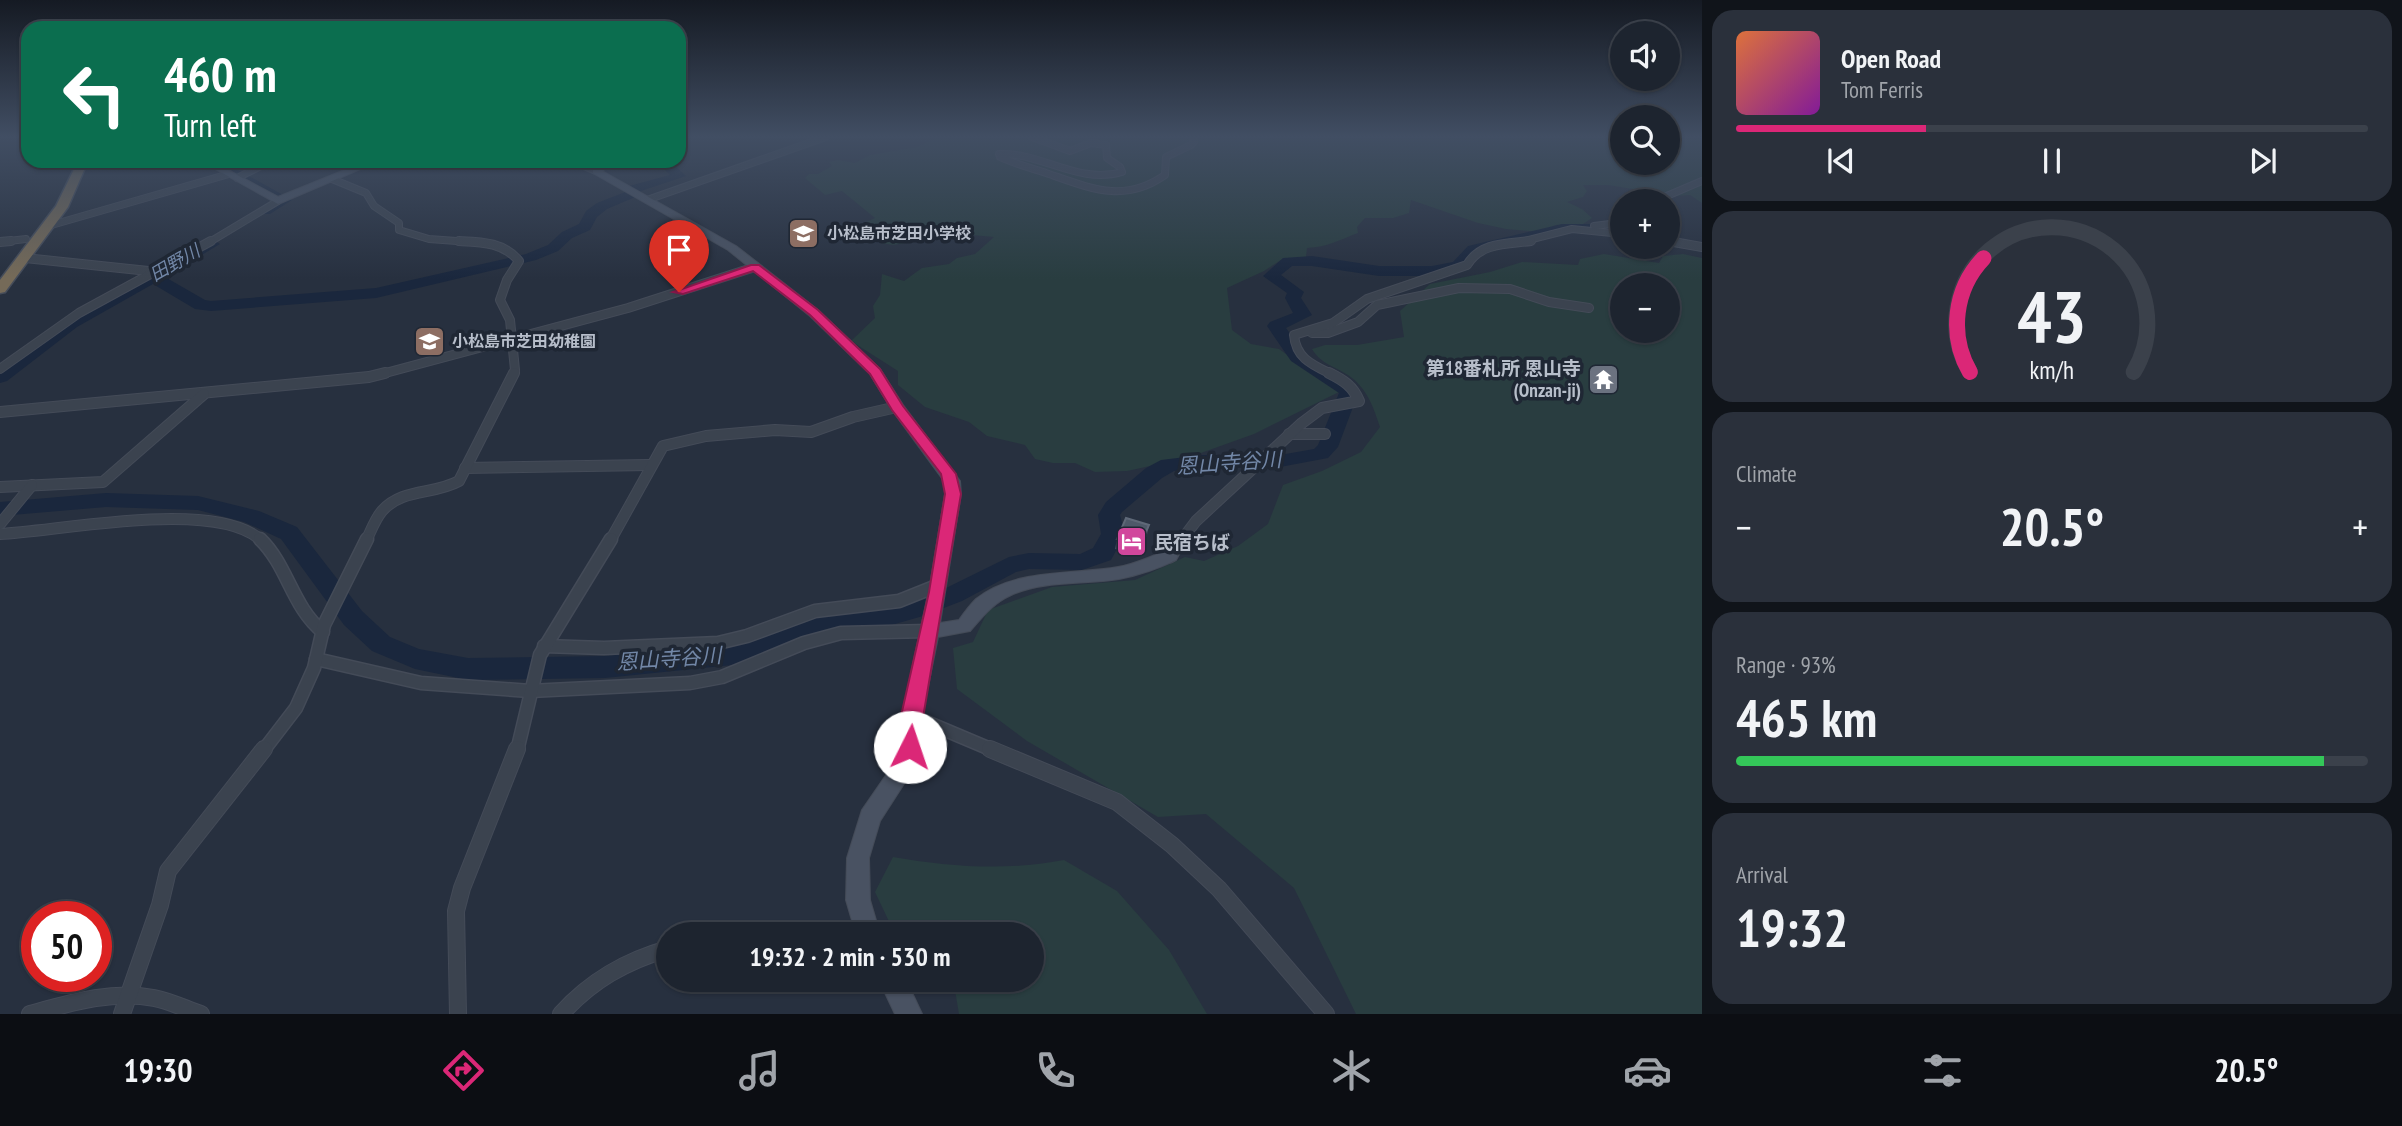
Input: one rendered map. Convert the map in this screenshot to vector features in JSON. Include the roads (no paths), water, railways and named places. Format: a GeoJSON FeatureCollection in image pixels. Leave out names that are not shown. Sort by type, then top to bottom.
{"type":"FeatureCollection","features":[{"type":"Feature","properties":{"kind":"highway"},"geometry":{"type":"LineString","coordinates":[[0,272],[43,216],[58,184]]}},
{"type":"Feature","properties":{"kind":"highway"},"geometry":{"type":"LineString","coordinates":[[0,289],[62,207],[72,184]]}},
{"type":"Feature","properties":{"kind":"main road"},"geometry":{"type":"LineString","coordinates":[[250,184],[278,201],[319,184]]}},
{"type":"Feature","properties":{"kind":"main road"},"geometry":{"type":"LineString","coordinates":[[619,184],[732,248],[814,313],[876,372],[897,407],[952,481],[953,494],[938,588],[912,716],[910,747],[900,773],[870,817],[858,858],[858,900],[864,922]]}},
{"type":"Feature","properties":{"kind":"main road"},"geometry":{"type":"LineString","coordinates":[[931,623],[964,626],[981,604],[996,595],[1059,578],[1104,576],[1132,571],[1153,566],[1170,556]]}},
{"type":"Feature","properties":{"kind":"main road"},"geometry":{"type":"LineString","coordinates":[[898,992],[909,1014]]}},
{"type":"Feature","properties":{"kind":"street"},"geometry":{"type":"LineString","coordinates":[[48,226],[210,184]]}},
{"type":"Feature","properties":{"kind":"street"},"geometry":{"type":"LineString","coordinates":[[122,1014],[169,871],[296,708],[316,659],[324,629],[381,512],[388,504],[413,492],[453,486],[459,481],[513,376],[510,320],[500,300],[506,280],[518,258],[512,251],[494,244],[415,239],[399,230],[400,223],[374,206],[366,193],[345,184]]}},
{"type":"Feature","properties":{"kind":"street"},"geometry":{"type":"LineString","coordinates":[[648,201],[687,184]]}},
{"type":"Feature","properties":{"kind":"street"},"geometry":{"type":"LineString","coordinates":[[1084,184],[1104,191],[1136,190],[1149,184]]}},
{"type":"Feature","properties":{"kind":"street"},"geometry":{"type":"LineString","coordinates":[[0,369],[72,317],[159,272],[278,201]]}},
{"type":"Feature","properties":{"kind":"street"},"geometry":{"type":"LineString","coordinates":[[1588,229],[1610,225]]}},
{"type":"Feature","properties":{"kind":"street"},"geometry":{"type":"LineString","coordinates":[[1170,556],[1196,522],[1289,434],[1322,408],[1359,401],[1359,393],[1348,383],[1307,360],[1296,350],[1294,335],[1333,323],[1367,299],[1467,265],[1470,257],[1478,252],[1502,244],[1541,239],[1570,229],[1610,232]]}},
{"type":"Feature","properties":{"kind":"street"},"geometry":{"type":"LineString","coordinates":[[0,242],[26,239]]}},
{"type":"Feature","properties":{"kind":"street"},"geometry":{"type":"LineString","coordinates":[[1680,243],[1702,247]]}},
{"type":"Feature","properties":{"kind":"street"},"geometry":{"type":"LineString","coordinates":[[24,258],[159,272]]}},
{"type":"Feature","properties":{"kind":"street"},"geometry":{"type":"LineString","coordinates":[[0,412],[369,377],[628,308],[755,267]]}},
{"type":"Feature","properties":{"kind":"street"},"geometry":{"type":"LineString","coordinates":[[1302,331],[1328,333],[1358,322],[1377,305],[1459,288],[1510,289],[1549,302],[1589,308]]}},
{"type":"Feature","properties":{"kind":"street"},"geometry":{"type":"LineString","coordinates":[[0,486],[30,488],[103,482],[204,394]]}},
{"type":"Feature","properties":{"kind":"street"},"geometry":{"type":"LineString","coordinates":[[458,1014],[456,911],[462,888],[515,758],[542,651],[564,620],[567,610],[611,540],[650,465],[663,446],[764,431],[811,432],[853,417],[897,407]]}},
{"type":"Feature","properties":{"kind":"street"},"geometry":{"type":"LineString","coordinates":[[1289,434],[1325,435]]}},
{"type":"Feature","properties":{"kind":"street"},"geometry":{"type":"LineString","coordinates":[[465,468],[650,465]]}},
{"type":"Feature","properties":{"kind":"street"},"geometry":{"type":"LineString","coordinates":[[0,524],[30,488]]}},
{"type":"Feature","properties":{"kind":"street"},"geometry":{"type":"LineString","coordinates":[[0,534],[151,519],[185,519],[226,525],[258,538],[285,571],[310,624],[324,629]]}},
{"type":"Feature","properties":{"kind":"street"},"geometry":{"type":"LineString","coordinates":[[542,651],[718,643],[747,636],[815,611],[899,601],[938,588]]}},
{"type":"Feature","properties":{"kind":"street"},"geometry":{"type":"LineString","coordinates":[[316,659],[421,683],[532,686],[690,682],[722,677],[804,643],[841,634],[931,623]]}},
{"type":"Feature","properties":{"kind":"street"},"geometry":{"type":"LineString","coordinates":[[912,716],[1117,802],[1172,845],[1219,889],[1325,1014]]}},
{"type":"Feature","properties":{"kind":"street"},"geometry":{"type":"LineString","coordinates":[[561,1014],[583,990],[616,967],[656,953]]}},
{"type":"Feature","properties":{"kind":"street"},"geometry":{"type":"LineString","coordinates":[[30,1014],[80,1000],[128,996],[155,999],[201,1014]]}},
{"type":"Feature","properties":{"kind":"waterway","name":"田野川"},"geometry":{"type":"LineString","coordinates":[[256,184],[285,200],[265,211]]}},
{"type":"Feature","properties":{"kind":"waterway"},"geometry":{"type":"LineString","coordinates":[[635,192],[634,189],[650,184]]}},
{"type":"Feature","properties":{"kind":"waterway","name":"恩山寺谷川"},"geometry":{"type":"LineString","coordinates":[[155,278],[201,305],[211,306],[376,293],[531,257],[553,248],[567,235],[585,227],[591,214],[602,206],[629,195]]}},
{"type":"Feature","properties":{"kind":"waterway","name":"恩山寺谷川"},"geometry":{"type":"LineString","coordinates":[[0,509],[106,500],[198,503],[251,516],[289,533],[353,618],[381,644],[415,659],[468,669],[605,667],[742,654],[817,623],[888,616],[914,609],[953,595],[1009,565],[1029,561],[1082,562],[1102,554],[1113,534],[1109,515],[1114,507],[1154,473],[1169,465],[1202,461],[1280,461],[1321,454],[1328,447],[1349,391],[1297,357],[1276,326],[1303,315],[1293,298],[1296,292],[1271,276],[1288,261],[1312,261],[1379,271],[1432,271],[1458,266],[1473,249],[1503,240],[1533,237],[1562,228],[1595,228]]}},
{"type":"Feature","properties":{"kind":"waterway","name":"田野川"},"geometry":{"type":"LineString","coordinates":[[0,377],[71,323],[212,244]]}},
{"type":"Feature","properties":{"kind":"place","name":"小松島市芝田小学校"},"geometry":{"type":"Point","coordinates":[804,233]}},
{"type":"Feature","properties":{"kind":"place","name":"小松島市芝田幼稚園"},"geometry":{"type":"Point","coordinates":[429,341]}},
{"type":"Feature","properties":{"kind":"place","name":"第18番札所 恩山寺 (Onzan-ji)"},"geometry":{"type":"Point","coordinates":[1604,379]}},
{"type":"Feature","properties":{"kind":"place","name":"民宿ちば"},"geometry":{"type":"Point","coordinates":[1131,542]}}]}
